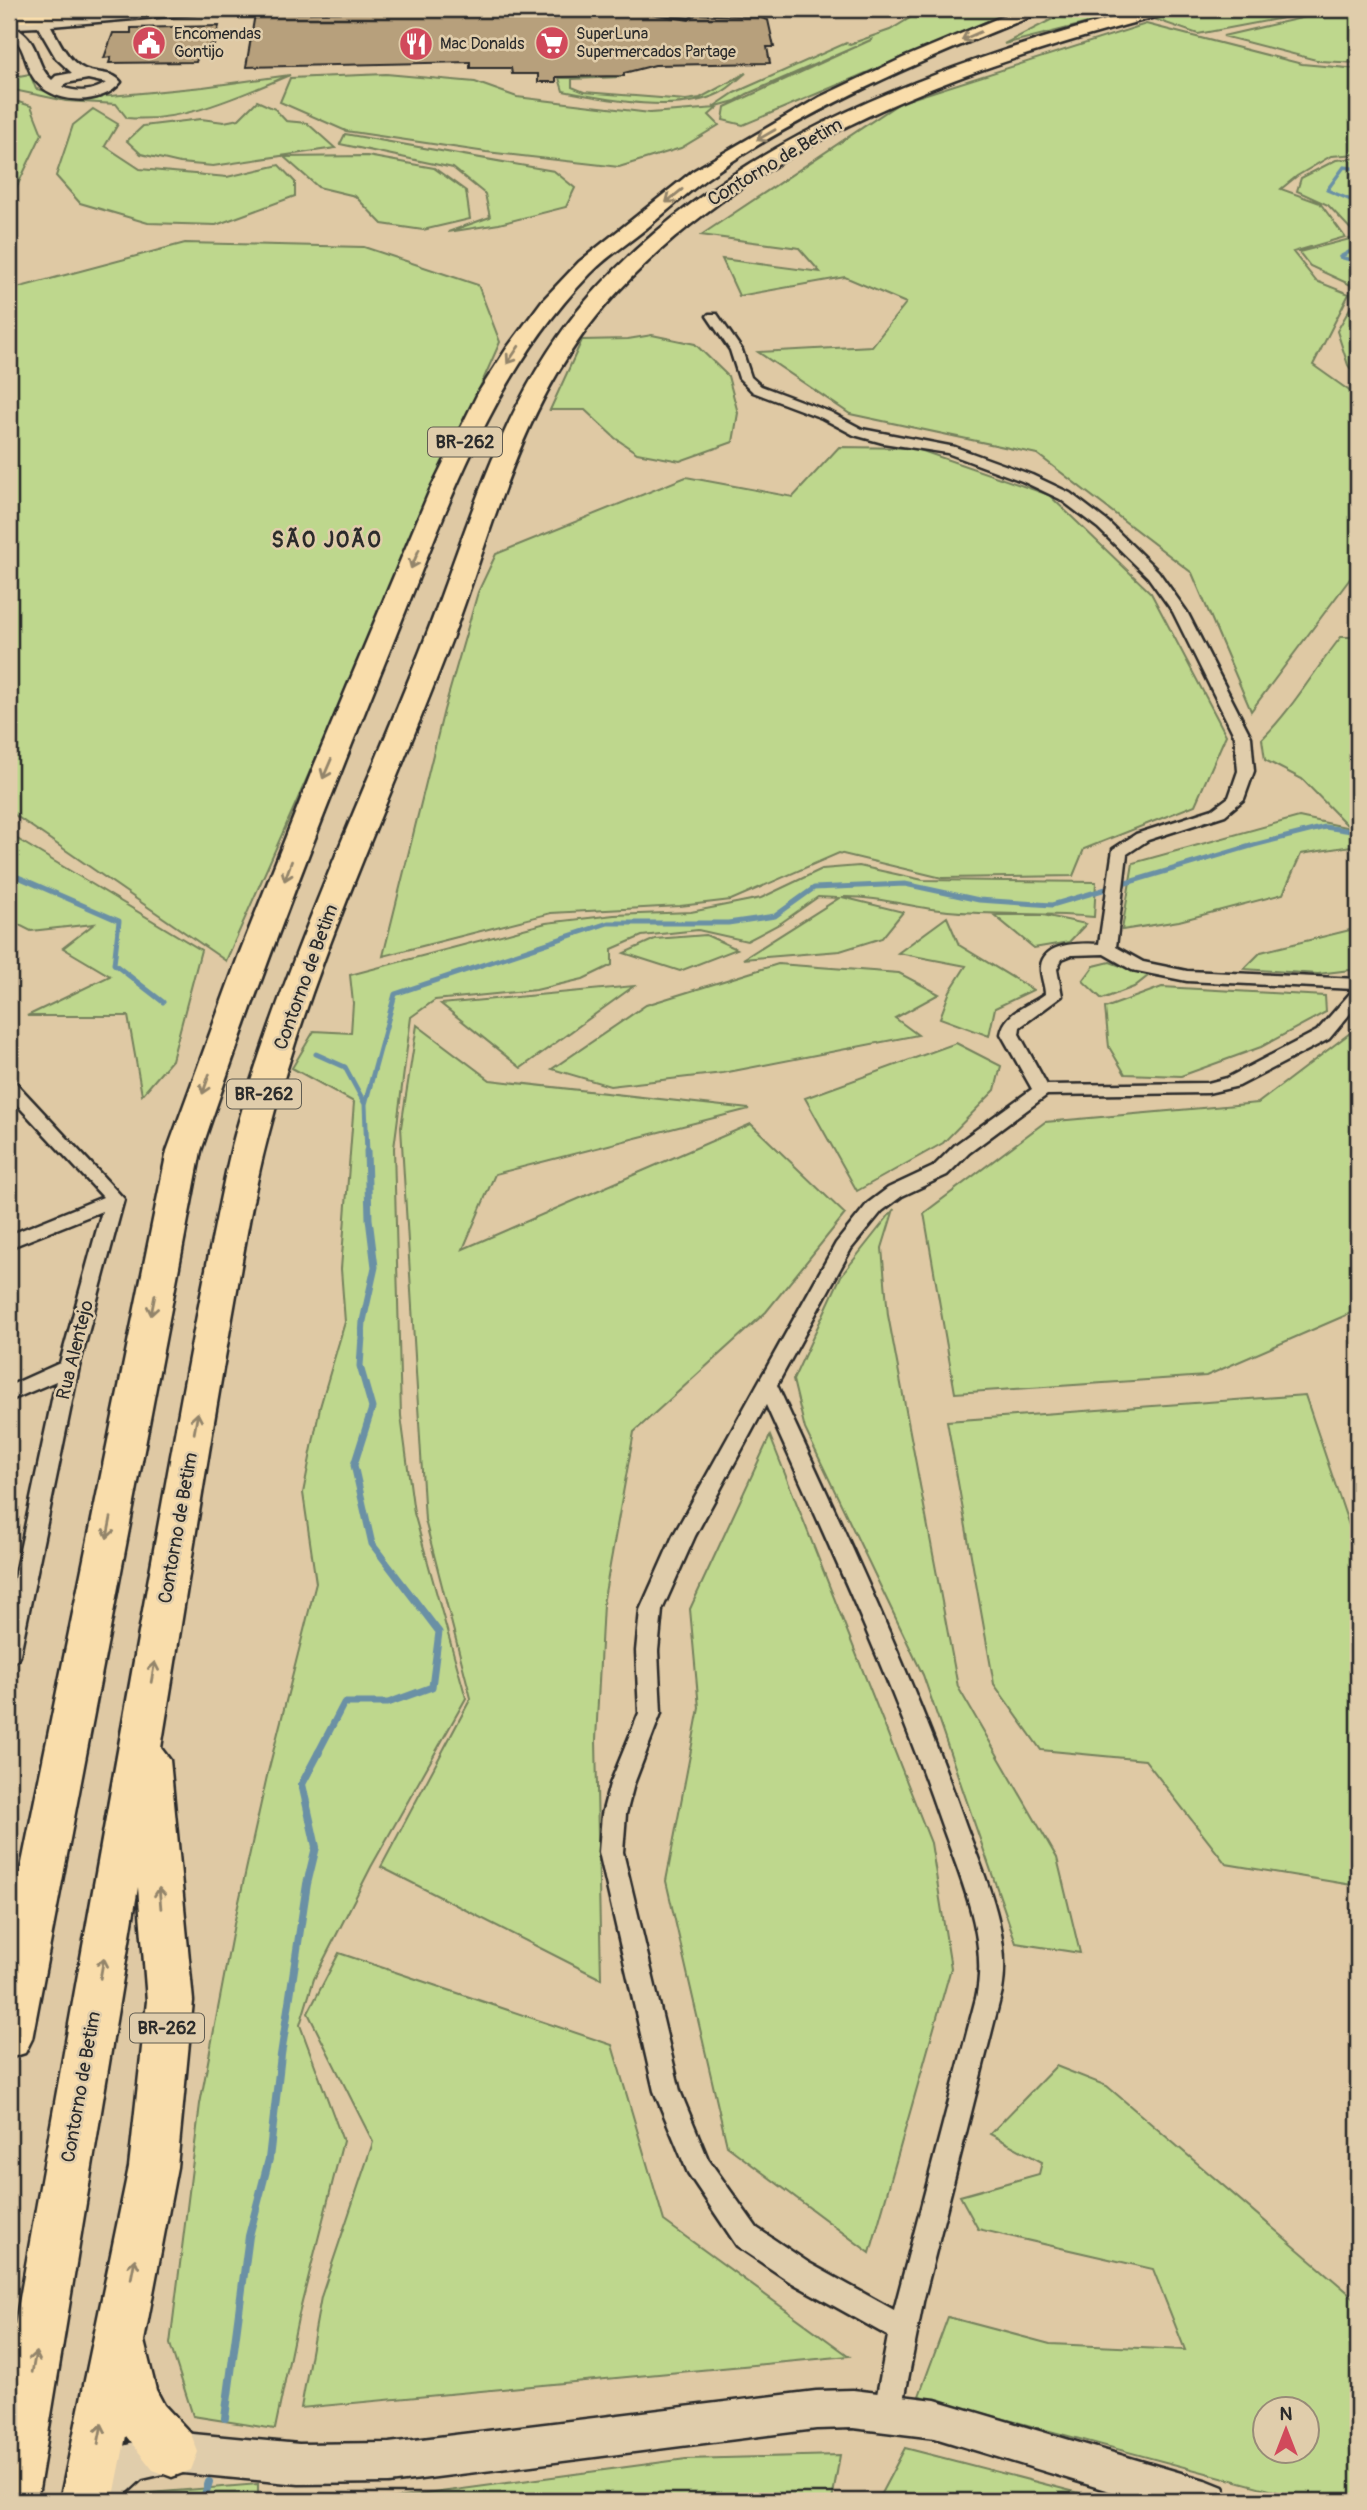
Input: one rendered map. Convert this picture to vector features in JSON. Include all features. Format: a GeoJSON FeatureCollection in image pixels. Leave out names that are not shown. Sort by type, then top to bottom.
{"type":"FeatureCollection","features":[{"type":"Feature","properties":{"kind":"highway"},"geometry":{"type":"LineString","coordinates":[[9,12],[55,9]]}},
{"type":"Feature","properties":{"kind":"highway"},"geometry":{"type":"LineString","coordinates":[[9,18],[128,9]]}},
{"type":"Feature","properties":{"kind":"highway","name":"Contorno de Betim"},"geometry":{"type":"LineString","coordinates":[[9,2039],[184,1151],[221,1040],[311,807],[444,489],[488,391],[536,323],[586,267],[707,169],[829,102],[1034,9]]}},
{"type":"Feature","properties":{"kind":"highway","name":"Contorno de Betim"},"geometry":{"type":"LineString","coordinates":[[10,2501],[213,1322],[254,1123],[304,978],[441,633],[496,478],[532,394],[579,325],[627,270],[688,215],[742,177],[810,138],[917,88],[1045,41],[1164,9]]}},
{"type":"Feature","properties":{"kind":"highway","name":"BR-262"},"geometry":{"type":"LineString","coordinates":[[89,2501],[153,2168],[170,2001],[145,1717]]}},
{"type":"Feature","properties":{"kind":"highway","name":"BR-262"},"geometry":{"type":"LineString","coordinates":[[120,2336],[131,2395],[146,2422],[172,2452]]}},
{"type":"Feature","properties":{"kind":"main road"},"geometry":{"type":"LineString","coordinates":[[9,27],[204,9]]}},
{"type":"Feature","properties":{"kind":"main road"},"geometry":{"type":"LineString","coordinates":[[86,18],[66,30],[68,43],[92,75]]}},
{"type":"Feature","properties":{"kind":"main road"},"geometry":{"type":"LineString","coordinates":[[9,27],[24,38],[40,77],[63,93],[105,91],[114,84],[111,79],[92,75],[63,59],[38,25],[54,85]]}},
{"type":"Feature","properties":{"kind":"main road"},"geometry":{"type":"LineString","coordinates":[[54,85],[92,75]]}},
{"type":"Feature","properties":{"kind":"main road"},"geometry":{"type":"LineString","coordinates":[[172,2452],[299,2464],[389,2463],[816,2410],[853,2409],[888,2411],[935,2419],[1208,2501]]}},
{"type":"Feature","properties":{"kind":"main road","name":"BR-262"},"geometry":{"type":"LineString","coordinates":[[89,2501],[111,2476],[131,2462],[172,2452]]}},
{"type":"Feature","properties":{"kind":"street"},"geometry":{"type":"LineString","coordinates":[[640,9],[689,14]]}},
{"type":"Feature","properties":{"kind":"street"},"geometry":{"type":"LineString","coordinates":[[713,316],[736,350],[745,378],[757,389],[826,415],[858,432],[950,450],[1027,478],[1065,496],[1103,525],[1153,574],[1180,612],[1243,737],[1246,771],[1236,799],[1219,812],[1143,837],[1119,852],[1107,949]]}},
{"type":"Feature","properties":{"kind":"street"},"geometry":{"type":"LineString","coordinates":[[1042,1091],[1010,1034],[1010,1026],[1014,1020],[1053,996],[1055,992],[1049,967],[1053,957],[1063,951],[1107,949],[1138,966],[1187,976],[1358,984]]}},
{"type":"Feature","properties":{"kind":"street"},"geometry":{"type":"LineString","coordinates":[[903,2330],[799,2272],[747,2237],[697,2165],[667,2091],[611,1852],[617,1804],[650,1713],[647,1651],[651,1610],[684,1536],[843,1247],[875,1207],[895,1192],[940,1171],[962,1149],[1042,1091],[1060,1088],[1208,1088],[1233,1082],[1323,1035],[1358,993]]}},
{"type":"Feature","properties":{"kind":"street"},"geometry":{"type":"LineString","coordinates":[[9,1086],[115,1199],[9,1242]]}},
{"type":"Feature","properties":{"kind":"street","name":"Rua Alentejo"},"geometry":{"type":"LineString","coordinates":[[9,1654],[69,1367],[115,1199]]}},
{"type":"Feature","properties":{"kind":"street"},"geometry":{"type":"LineString","coordinates":[[9,1394],[69,1367]]}},
{"type":"Feature","properties":{"kind":"street"},"geometry":{"type":"LineString","coordinates":[[767,1385],[901,1682],[959,1838],[987,1936],[992,1969],[989,1998],[970,2062],[903,2330],[888,2411]]}},
{"type":"Feature","properties":{"kind":"green space"},"geometry":{"type":"Polygon","coordinates":[[[918,9],[1017,9],[743,125],[723,120],[725,107],[873,39],[735,101],[713,107],[734,93],[846,43],[890,30],[918,13],[918,9]]]}},
{"type":"Feature","properties":{"kind":"green space"},"geometry":{"type":"Polygon","coordinates":[[[1072,9],[1144,9],[1004,44],[1072,9]]]}},
{"type":"Feature","properties":{"kind":"green space"},"geometry":{"type":"Polygon","coordinates":[[[1180,9],[1314,9],[1309,13],[1198,34],[1148,17],[1180,9]]]}},
{"type":"Feature","properties":{"kind":"green space"},"geometry":{"type":"Polygon","coordinates":[[[1326,9],[1358,9],[1358,63],[1320,61],[1223,36],[1323,13],[1326,9]]]}},
{"type":"Feature","properties":{"kind":"green space"},"geometry":{"type":"Polygon","coordinates":[[[1146,24],[1302,64],[1358,69],[1358,154],[1331,156],[1281,189],[1320,203],[1345,237],[1293,252],[1316,281],[1349,294],[1313,365],[1358,397],[1358,568],[1251,711],[1192,573],[1037,454],[850,414],[758,352],[872,346],[906,303],[845,277],[739,296],[722,259],[820,272],[799,248],[701,235],[901,102],[1146,24]]]}},
{"type":"Feature","properties":{"kind":"green space"},"geometry":{"type":"Polygon","coordinates":[[[746,73],[720,93],[684,103],[664,104],[621,101],[563,91],[559,78],[621,77],[572,79],[572,87],[584,92],[686,100],[700,98],[746,73]]]}},
{"type":"Feature","properties":{"kind":"green space"},"geometry":{"type":"Polygon","coordinates":[[[9,74],[30,74],[36,89],[72,97],[203,87],[290,75],[190,112],[127,118],[116,104],[66,101],[9,89],[9,74]]]}},
{"type":"Feature","properties":{"kind":"green space"},"geometry":{"type":"Polygon","coordinates":[[[386,74],[475,82],[517,97],[650,113],[717,108],[709,115],[719,125],[681,148],[619,167],[486,152],[346,131],[280,102],[290,78],[386,74]]]}},
{"type":"Feature","properties":{"kind":"green space"},"geometry":{"type":"Polygon","coordinates":[[[9,99],[31,106],[42,134],[9,203],[9,99]]]}},
{"type":"Feature","properties":{"kind":"green space"},"geometry":{"type":"Polygon","coordinates":[[[257,101],[275,109],[286,121],[307,123],[335,148],[213,166],[180,163],[141,154],[127,141],[143,126],[201,119],[224,122],[239,119],[257,101]]]}},
{"type":"Feature","properties":{"kind":"green space"},"geometry":{"type":"Polygon","coordinates":[[[93,109],[118,124],[105,146],[140,169],[227,177],[279,165],[295,182],[295,196],[216,225],[148,223],[80,203],[56,176],[73,125],[93,109]]]}},
{"type":"Feature","properties":{"kind":"green space"},"geometry":{"type":"Polygon","coordinates":[[[345,134],[554,171],[575,188],[566,207],[499,224],[448,232],[490,217],[485,194],[453,168],[340,144],[345,134]]]}},
{"type":"Feature","properties":{"kind":"green space"},"geometry":{"type":"Polygon","coordinates":[[[367,156],[434,168],[466,191],[470,219],[423,230],[382,224],[355,196],[318,187],[284,157],[367,156]]]}},
{"type":"Feature","properties":{"kind":"green space"},"geometry":{"type":"Polygon","coordinates":[[[1358,158],[1358,237],[1328,205],[1297,191],[1301,178],[1336,160],[1358,158]]]}},
{"type":"Feature","properties":{"kind":"green space"},"geometry":{"type":"Polygon","coordinates":[[[1358,237],[1358,379],[1348,365],[1337,331],[1353,303],[1351,285],[1310,266],[1299,252],[1358,237]]]}},
{"type":"Feature","properties":{"kind":"green space"},"geometry":{"type":"Polygon","coordinates":[[[185,243],[364,247],[478,285],[500,342],[226,961],[9,811],[9,290],[185,243]]]}},
{"type":"Feature","properties":{"kind":"green space"},"geometry":{"type":"Polygon","coordinates":[[[652,335],[695,344],[728,376],[738,413],[733,442],[680,461],[637,453],[615,438],[585,410],[550,410],[582,340],[628,339],[652,335]]]}},
{"type":"Feature","properties":{"kind":"green space"},"geometry":{"type":"Polygon","coordinates":[[[839,447],[914,448],[1049,495],[1151,593],[1226,735],[1195,805],[1084,849],[1073,876],[942,878],[839,853],[731,900],[680,906],[551,913],[383,956],[444,710],[478,592],[496,554],[686,477],[793,497],[839,447]]]}},
{"type":"Feature","properties":{"kind":"green space"},"geometry":{"type":"Polygon","coordinates":[[[1341,637],[1358,637],[1358,815],[1347,825],[1302,779],[1265,760],[1262,739],[1294,702],[1341,637]]]}},
{"type":"Feature","properties":{"kind":"green space"},"geometry":{"type":"Polygon","coordinates":[[[1299,817],[1350,828],[1358,821],[1358,845],[1301,854],[1283,894],[1179,921],[1122,930],[1133,863],[1299,817]]]}},
{"type":"Feature","properties":{"kind":"green space"},"geometry":{"type":"Polygon","coordinates":[[[9,834],[201,950],[172,1060],[142,1095],[128,1016],[27,1016],[110,976],[63,948],[94,924],[31,931],[9,920],[9,834]]]}},
{"type":"Feature","properties":{"kind":"green space"},"geometry":{"type":"Polygon","coordinates":[[[859,866],[923,880],[1096,882],[1094,917],[966,912],[869,898],[842,897],[903,912],[882,938],[840,951],[743,959],[839,898],[818,897],[781,923],[747,941],[698,930],[642,936],[612,949],[612,965],[583,979],[536,990],[435,1000],[411,1017],[394,1148],[401,1416],[414,1513],[466,1698],[371,1867],[314,1979],[300,2025],[343,2141],[298,2318],[275,2429],[193,2416],[170,2344],[200,2104],[234,1924],[267,1776],[316,1583],[303,1493],[320,1407],[345,1322],[341,1269],[354,1102],[292,1068],[314,1031],[351,1033],[353,1003],[350,975],[546,923],[614,915],[691,912],[761,898],[822,869],[859,866]]]}},
{"type":"Feature","properties":{"kind":"green space"},"geometry":{"type":"Polygon","coordinates":[[[994,915],[1043,915],[1086,924],[1069,942],[1034,948],[994,915]]]}},
{"type":"Feature","properties":{"kind":"green space"},"geometry":{"type":"Polygon","coordinates":[[[947,917],[959,945],[1033,990],[995,1008],[989,1036],[940,1018],[950,991],[966,966],[898,953],[947,917]]]}},
{"type":"Feature","properties":{"kind":"green space"},"geometry":{"type":"Polygon","coordinates":[[[1358,928],[1358,969],[1318,974],[1244,969],[1261,952],[1358,928]]]}},
{"type":"Feature","properties":{"kind":"green space"},"geometry":{"type":"Polygon","coordinates":[[[706,935],[737,949],[680,971],[624,953],[655,939],[706,935]]]}},
{"type":"Feature","properties":{"kind":"green space"},"geometry":{"type":"Polygon","coordinates":[[[1110,962],[1148,976],[1134,987],[1102,999],[1083,981],[1094,966],[1110,962]]]}},
{"type":"Feature","properties":{"kind":"green space"},"geometry":{"type":"Polygon","coordinates":[[[778,964],[899,973],[939,994],[895,1018],[918,1035],[723,1073],[610,1086],[552,1069],[646,1005],[778,964]]]}},
{"type":"Feature","properties":{"kind":"green space"},"geometry":{"type":"Polygon","coordinates":[[[634,986],[521,1068],[441,1004],[634,986]]]}},
{"type":"Feature","properties":{"kind":"green space"},"geometry":{"type":"Polygon","coordinates":[[[1162,987],[1325,996],[1326,1012],[1261,1047],[1181,1076],[1125,1074],[1109,1047],[1105,1008],[1162,987]]]}},
{"type":"Feature","properties":{"kind":"green space"},"geometry":{"type":"Polygon","coordinates":[[[417,1025],[490,1080],[749,1109],[495,1174],[463,1249],[751,1124],[845,1214],[766,1312],[634,1432],[603,1604],[596,1740],[601,1979],[381,1867],[471,1698],[425,1520],[401,1127],[417,1025]]]}},
{"type":"Feature","properties":{"kind":"green space"},"geometry":{"type":"Polygon","coordinates":[[[1358,1027],[1358,1310],[1206,1376],[955,1393],[924,1213],[1045,1122],[1258,1103],[1358,1027]]]}},
{"type":"Feature","properties":{"kind":"green space"},"geometry":{"type":"Polygon","coordinates":[[[956,1043],[1001,1066],[995,1090],[943,1143],[857,1191],[805,1098],[956,1043]]]}},
{"type":"Feature","properties":{"kind":"green space"},"geometry":{"type":"Polygon","coordinates":[[[894,1209],[882,1248],[888,1315],[958,1687],[1057,1858],[1080,1953],[1016,1943],[923,1675],[805,1429],[793,1380],[841,1276],[894,1209]]]}},
{"type":"Feature","properties":{"kind":"green space"},"geometry":{"type":"Polygon","coordinates":[[[1305,1395],[1358,1552],[1358,1886],[1226,1864],[1145,1760],[1041,1750],[994,1684],[947,1421],[1305,1395]]]}},
{"type":"Feature","properties":{"kind":"green space"},"geometry":{"type":"Polygon","coordinates":[[[770,1436],[931,1843],[951,1968],[870,2253],[727,2146],[666,1881],[699,1708],[690,1609],[770,1436]]]}},
{"type":"Feature","properties":{"kind":"green space"},"geometry":{"type":"Polygon","coordinates":[[[339,1953],[612,2045],[664,2221],[849,2356],[301,2408],[321,2297],[373,2142],[308,2013],[339,1953]]]}},
{"type":"Feature","properties":{"kind":"green space"},"geometry":{"type":"Polygon","coordinates":[[[1056,2066],[1107,2086],[1358,2301],[1358,2501],[1311,2501],[919,2396],[948,2317],[1050,2344],[1185,2350],[1153,2269],[978,2229],[960,2196],[1039,2174],[1042,2162],[990,2134],[1056,2066]]]}},
{"type":"Feature","properties":{"kind":"green space"},"geometry":{"type":"Polygon","coordinates":[[[905,2448],[1110,2501],[877,2501],[905,2448]]]}},
{"type":"Feature","properties":{"kind":"green space"},"geometry":{"type":"Polygon","coordinates":[[[840,2455],[832,2501],[374,2501],[686,2459],[840,2455]]]}},
{"type":"Feature","properties":{"kind":"green space"},"geometry":{"type":"Polygon","coordinates":[[[258,2484],[258,2501],[114,2501],[115,2496],[258,2484]]]}},
{"type":"Feature","properties":{"kind":"building"},"geometry":{"type":"Polygon","coordinates":[[[632,9],[636,12],[689,20],[696,14],[758,17],[768,20],[774,47],[767,47],[770,63],[655,65],[624,73],[624,76],[556,77],[556,82],[538,82],[538,74],[512,74],[511,68],[470,68],[470,62],[246,67],[255,14],[632,9]]]}},
{"type":"Feature","properties":{"kind":"building"},"geometry":{"type":"Polygon","coordinates":[[[219,26],[214,45],[209,45],[206,56],[198,56],[196,62],[109,63],[111,57],[104,58],[113,33],[131,33],[131,28],[219,26]]]}},
{"type":"Feature","properties":{"kind":"waterway"},"geometry":{"type":"LineString","coordinates":[[1358,169],[1344,167],[1327,190],[1358,203]]}},
{"type":"Feature","properties":{"kind":"waterway"},"geometry":{"type":"LineString","coordinates":[[1358,247],[1340,257],[1358,262]]}},
{"type":"Feature","properties":{"kind":"waterway"},"geometry":{"type":"LineString","coordinates":[[365,1104],[395,994],[608,923],[728,923],[775,916],[814,888],[905,884],[979,900],[1052,905],[1254,845],[1325,827],[1358,832]]}},
{"type":"Feature","properties":{"kind":"waterway"},"geometry":{"type":"LineString","coordinates":[[9,873],[119,921],[114,964],[163,1002]]}},
{"type":"Feature","properties":{"kind":"waterway"},"geometry":{"type":"LineString","coordinates":[[316,1054],[345,1067],[365,1104]]}},
{"type":"Feature","properties":{"kind":"waterway"},"geometry":{"type":"LineString","coordinates":[[365,1104],[367,1153]]}},
{"type":"Feature","properties":{"kind":"waterway"},"geometry":{"type":"LineString","coordinates":[[318,1753],[344,1703],[388,1703],[432,1687],[439,1632],[372,1544],[354,1465],[372,1408],[360,1366],[363,1321],[375,1267],[369,1219],[367,1151]]}},
{"type":"Feature","properties":{"kind":"waterway"},"geometry":{"type":"LineString","coordinates":[[225,2418],[249,2236],[269,2159],[281,2055],[307,1884],[316,1847],[302,1784],[319,1752]]}},
{"type":"Feature","properties":{"kind":"waterway"},"geometry":{"type":"LineString","coordinates":[[203,2501],[209,2482]]}},
{"type":"Feature","properties":{"kind":"place","name":"Encomendas Gontijo"},"geometry":{"type":"Point","coordinates":[149,43]}},
{"type":"Feature","properties":{"kind":"place","name":"SuperLuna Supermercados Partage"},"geometry":{"type":"Point","coordinates":[552,43]}},
{"type":"Feature","properties":{"kind":"place","name":"Mac Donalds"},"geometry":{"type":"Point","coordinates":[416,44]}},
{"type":"Feature","properties":{"kind":"district","name":"SÃO JOÃO"},"geometry":{"type":"Point","coordinates":[327,540]}}]}
